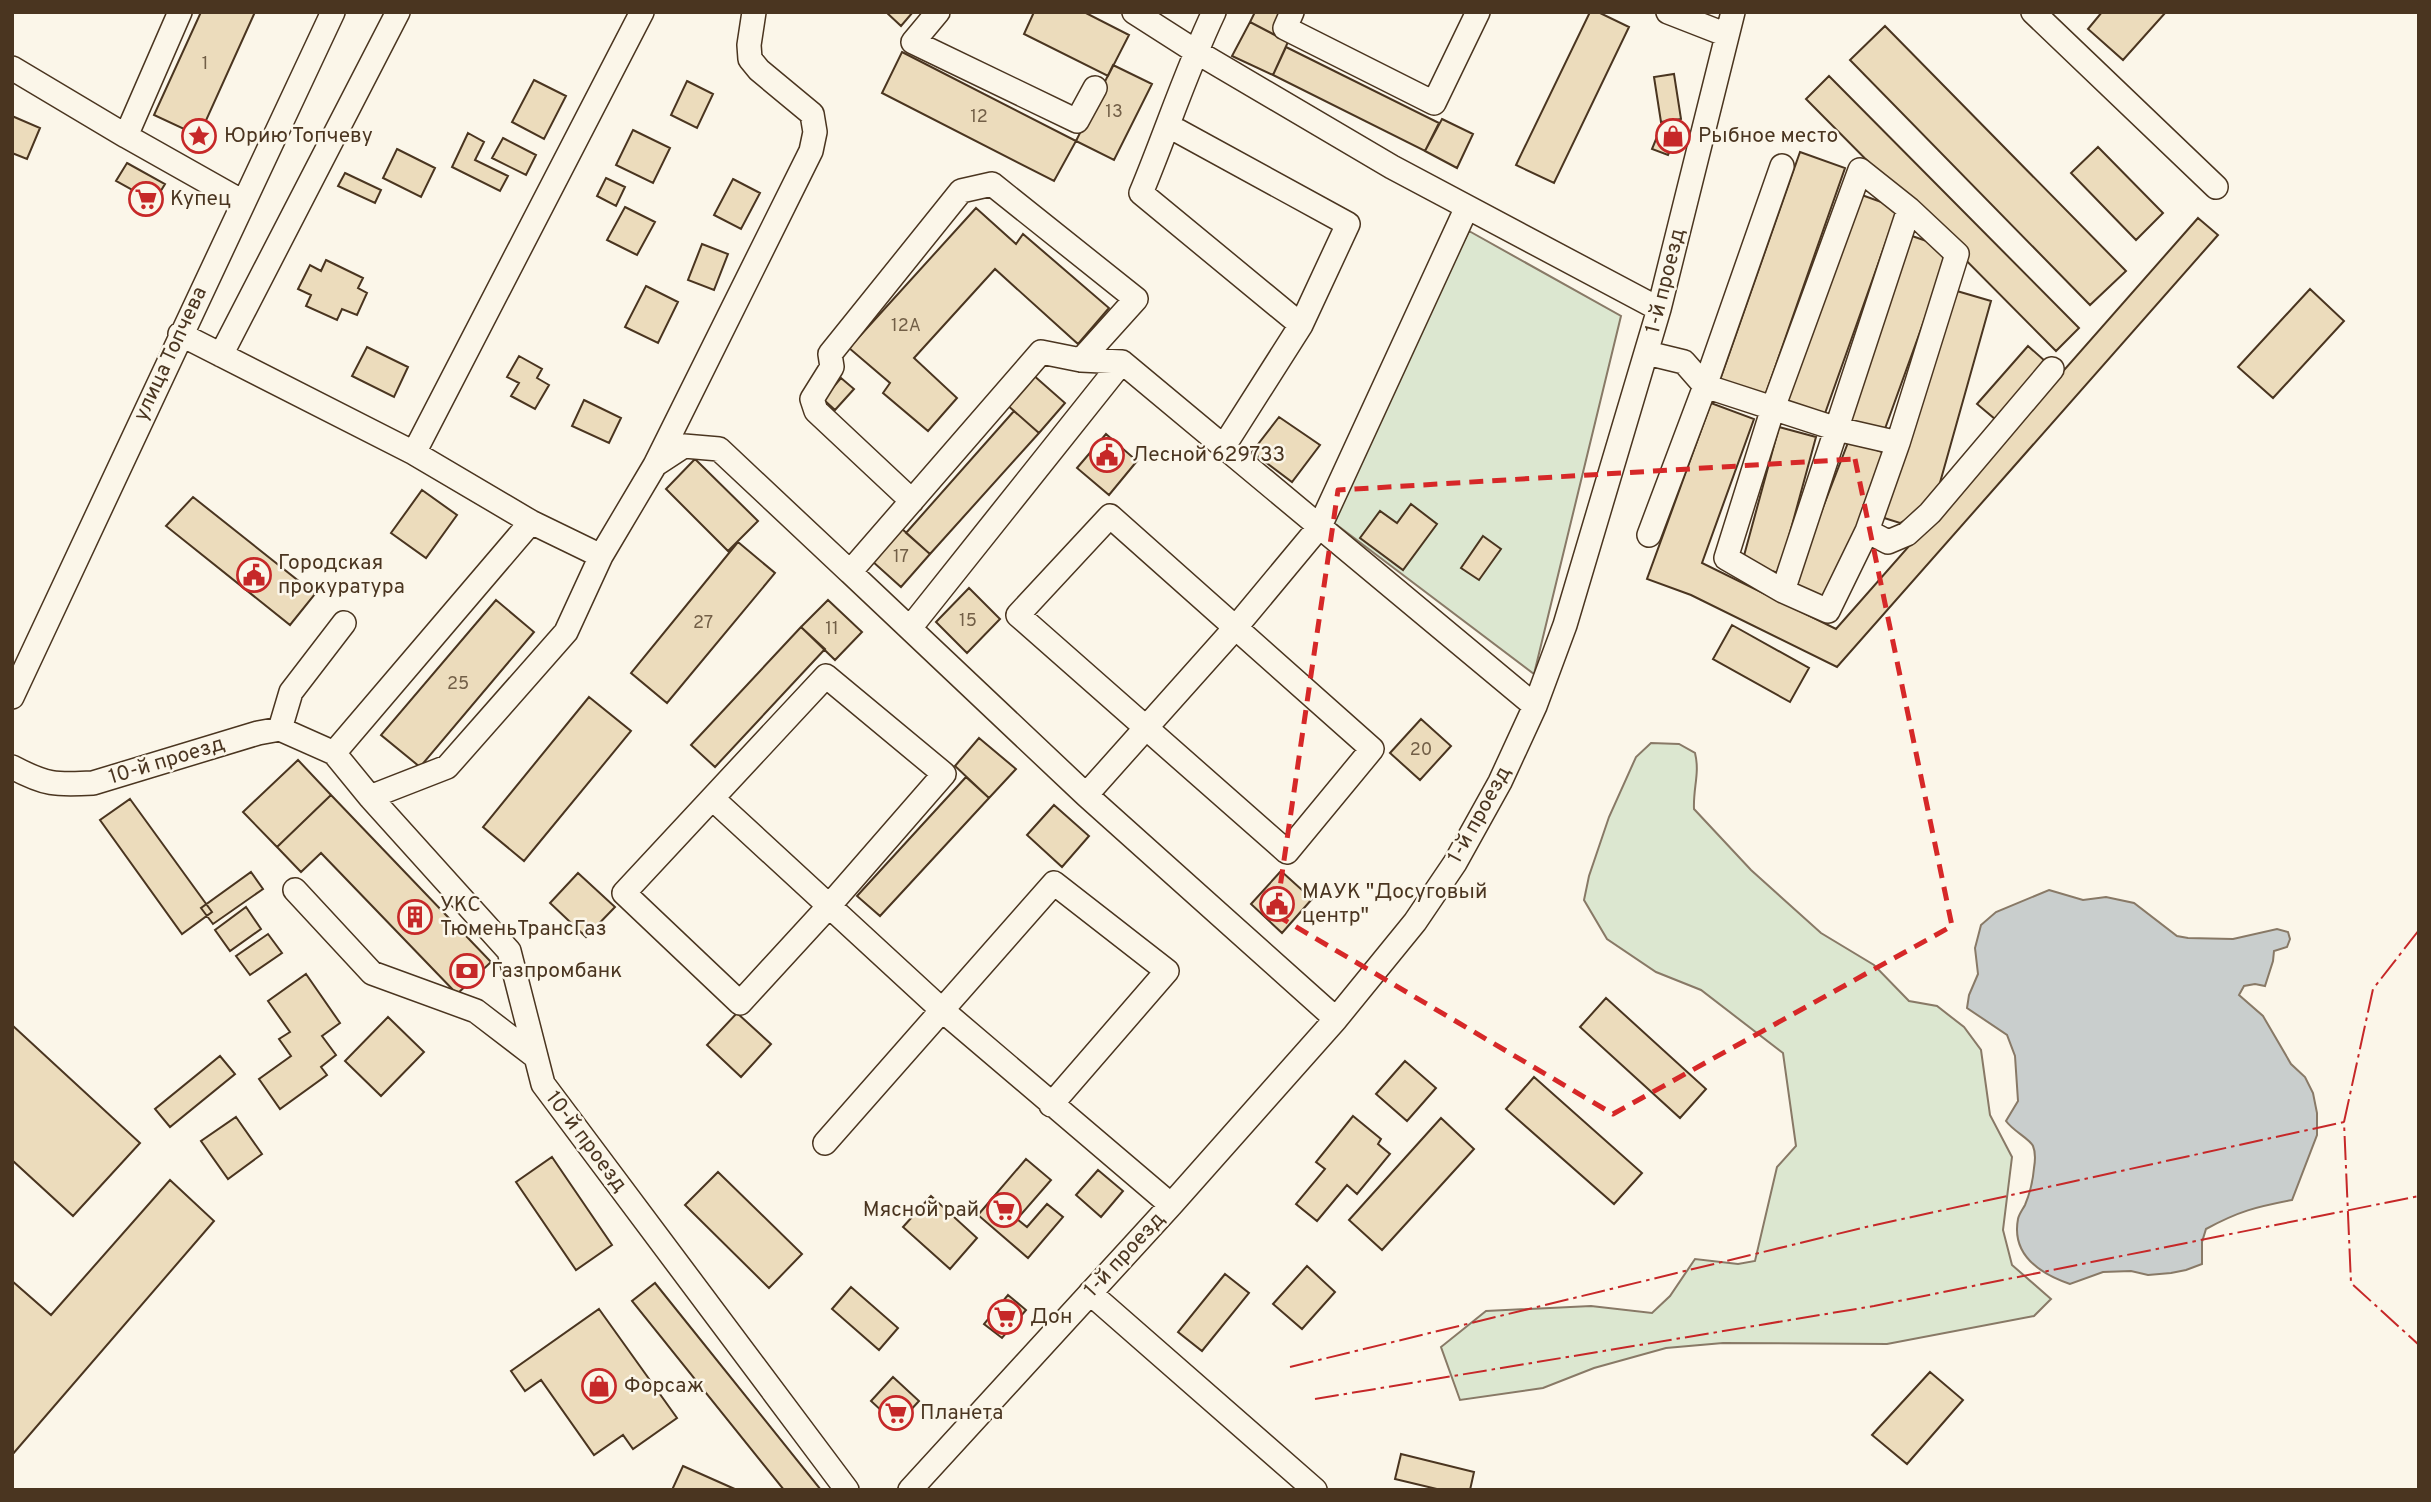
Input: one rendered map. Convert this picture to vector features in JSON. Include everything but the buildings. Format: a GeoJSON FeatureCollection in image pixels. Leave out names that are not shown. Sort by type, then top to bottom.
{"type":"FeatureCollection","features":[{"type":"Feature","properties":{"kind":"street"},"geometry":{"type":"LineString","coordinates":[[126,136],[180,12]]}},
{"type":"Feature","properties":{"kind":"street","name":"улица Топчева"},"geometry":{"type":"LineString","coordinates":[[12,697],[332,12]]}},
{"type":"Feature","properties":{"kind":"street"},"geometry":{"type":"LineString","coordinates":[[221,355],[398,12]]}},
{"type":"Feature","properties":{"kind":"street"},"geometry":{"type":"LineString","coordinates":[[414,453],[642,12]]}},
{"type":"Feature","properties":{"kind":"street"},"geometry":{"type":"LineString","coordinates":[[370,797],[447,767],[566,632],[601,556],[654,465],[811,151],[815,132],[812,114],[750,59],[748,45],[754,12]]}},
{"type":"Feature","properties":{"kind":"street"},"geometry":{"type":"LineString","coordinates":[[938,12],[913,42],[1077,121],[1095,88]]}},
{"type":"Feature","properties":{"kind":"street"},"geometry":{"type":"LineString","coordinates":[[1134,12],[1392,167],[1659,309]]}},
{"type":"Feature","properties":{"kind":"street"},"geometry":{"type":"LineString","coordinates":[[1213,12],[1195,51],[1169,126],[1141,193],[1301,325]]}},
{"type":"Feature","properties":{"kind":"street"},"geometry":{"type":"LineString","coordinates":[[1292,12],[1284,28],[1434,103],[1478,12]]}},
{"type":"Feature","properties":{"kind":"street"},"geometry":{"type":"LineString","coordinates":[[1668,12],[1727,35]]}},
{"type":"Feature","properties":{"kind":"street","name":"1-й проезд"},"geometry":{"type":"LineString","coordinates":[[910,1490],[1171,1205],[1336,1019],[1415,922],[1455,863],[1500,782],[1535,706],[1565,625],[1647,353],[1733,12]]}},
{"type":"Feature","properties":{"kind":"street"},"geometry":{"type":"LineString","coordinates":[[2033,12],[2216,187]]}},
{"type":"Feature","properties":{"kind":"street"},"geometry":{"type":"LineString","coordinates":[[12,68],[243,202]]}},
{"type":"Feature","properties":{"kind":"street"},"geometry":{"type":"LineString","coordinates":[[1169,126],[1348,224],[1301,325],[1224,446]]}},
{"type":"Feature","properties":{"kind":"street"},"geometry":{"type":"LineString","coordinates":[[1649,535],[1782,166]]}},
{"type":"Feature","properties":{"kind":"street"},"geometry":{"type":"LineString","coordinates":[[1860,170],[1909,209],[1956,254],[1898,443],[1867,531],[1828,611],[1783,591],[1726,558],[1773,408],[1860,170]]}},
{"type":"Feature","properties":{"kind":"street"},"geometry":{"type":"LineString","coordinates":[[912,501],[816,411],[812,400],[832,367],[830,354],[961,191],[992,184],[1136,299],[1081,360]]}},
{"type":"Feature","properties":{"kind":"street"},"geometry":{"type":"LineString","coordinates":[[1086,795],[1236,627],[1320,526],[1467,207]]}},
{"type":"Feature","properties":{"kind":"street"},"geometry":{"type":"LineString","coordinates":[[1783,591],[1909,209]]}},
{"type":"Feature","properties":{"kind":"street"},"geometry":{"type":"LineString","coordinates":[[180,334],[414,453],[531,522],[601,556]]}},
{"type":"Feature","properties":{"kind":"street"},"geometry":{"type":"LineString","coordinates":[[850,572],[1041,352],[1081,360],[1122,362],[1535,706]]}},
{"type":"Feature","properties":{"kind":"street"},"geometry":{"type":"LineString","coordinates":[[1647,353],[1684,362],[1704,386],[1837,429],[1898,443]]}},
{"type":"Feature","properties":{"kind":"street"},"geometry":{"type":"LineString","coordinates":[[910,628],[1122,362]]}},
{"type":"Feature","properties":{"kind":"street"},"geometry":{"type":"LineString","coordinates":[[1867,531],[1888,542],[1907,534],[1930,513],[2052,369]]}},
{"type":"Feature","properties":{"kind":"street"},"geometry":{"type":"LineString","coordinates":[[654,465],[684,446],[719,449],[1086,795],[1336,1019]]}},
{"type":"Feature","properties":{"kind":"street"},"geometry":{"type":"LineString","coordinates":[[1110,516],[1236,627],[1372,748],[1287,852],[1018,615],[1110,516]]}},
{"type":"Feature","properties":{"kind":"street"},"geometry":{"type":"LineString","coordinates":[[334,752],[531,522]]}},
{"type":"Feature","properties":{"kind":"street"},"geometry":{"type":"LineString","coordinates":[[280,729],[291,692],[344,623]]}},
{"type":"Feature","properties":{"kind":"street"},"geometry":{"type":"LineString","coordinates":[[826,676],[944,774],[740,1003],[624,893],[713,799],[826,676]]}},
{"type":"Feature","properties":{"kind":"street","name":"10-й проезд"},"geometry":{"type":"LineString","coordinates":[[12,767],[40,782],[65,785],[93,783],[258,733],[280,729],[334,752],[370,797],[509,951],[542,1084],[847,1490]]}},
{"type":"Feature","properties":{"kind":"street"},"geometry":{"type":"LineString","coordinates":[[713,799],[942,1010],[1171,1205]]}},
{"type":"Feature","properties":{"kind":"street"},"geometry":{"type":"LineString","coordinates":[[825,1143],[1054,883],[1167,971],[1051,1105]]}},
{"type":"Feature","properties":{"kind":"street"},"geometry":{"type":"LineString","coordinates":[[295,890],[372,973],[476,1011],[536,1057]]}},
{"type":"Feature","properties":{"kind":"street"},"geometry":{"type":"LineString","coordinates":[[1090,1293],[1315,1490]]}},
{"type":"Feature","properties":{"kind":"highlighted area"},"geometry":{"type":"Polygon","coordinates":[[[1855,459],[1952,926],[1613,1114],[1276,915],[1338,490],[1855,459]]]}},
{"type":"Feature","properties":{"kind":"green space"},"geometry":{"type":"Polygon","coordinates":[[[1469,231],[1621,316],[1534,674],[1325,516],[1469,231]]]}},
{"type":"Feature","properties":{"kind":"green space"},"geometry":{"type":"Polygon","coordinates":[[[1651,743],[1679,744],[1695,753],[1697,767],[1694,809],[1751,870],[1821,933],[1874,965],[1909,1001],[1937,1006],[1964,1027],[1981,1050],[1990,1115],[2012,1157],[2003,1230],[2012,1265],[2051,1299],[2034,1316],[1887,1344],[1723,1343],[1666,1348],[1594,1368],[1543,1388],[1460,1400],[1441,1347],[1486,1311],[1591,1306],[1652,1313],[1670,1296],[1695,1259],[1738,1264],[1755,1261],[1777,1167],[1796,1146],[1783,1053],[1701,990],[1656,972],[1607,939],[1584,900],[1589,876],[1609,817],[1636,757],[1651,743]]]}},
{"type":"Feature","properties":{"kind":"shaded area"},"geometry":{"type":"Polygon","coordinates":[[[2049,890],[2083,900],[2106,897],[2134,903],[2177,936],[2188,938],[2233,939],[2277,929],[2288,932],[2290,939],[2287,947],[2274,951],[2265,986],[2244,986],[2239,995],[2263,1016],[2291,1064],[2305,1077],[2313,1093],[2317,1135],[2292,1200],[2248,1210],[2206,1229],[2202,1242],[2202,1264],[2186,1270],[2148,1275],[2131,1271],[2103,1272],[2070,1284],[2049,1275],[2030,1262],[2019,1243],[2018,1219],[2030,1191],[2035,1157],[2031,1143],[2006,1121],[2018,1101],[2015,1056],[2007,1035],[1967,1008],[1978,974],[1975,948],[1981,925],[1996,912],[2049,890]]]}},
{"type":"Feature","properties":{"kind":"power"},"geometry":{"type":"LineString","coordinates":[[2419,930],[2373,989],[2344,1122],[2351,1283],[2419,1345]]}},
{"type":"Feature","properties":{"kind":"power"},"geometry":{"type":"LineString","coordinates":[[1290,1367],[1866,1227],[2344,1122]]}},
{"type":"Feature","properties":{"kind":"power"},"geometry":{"type":"LineString","coordinates":[[1315,1399],[1874,1306],[2419,1196]]}},
{"type":"Feature","properties":{"kind":"place","name":"Юрию Топчеву"},"geometry":{"type":"Point","coordinates":[199,136]}},
{"type":"Feature","properties":{"kind":"place","name":"Рыбное место"},"geometry":{"type":"Point","coordinates":[1673,136]}},
{"type":"Feature","properties":{"kind":"place","name":"Купец"},"geometry":{"type":"Point","coordinates":[146,199]}},
{"type":"Feature","properties":{"kind":"place","name":"Лесной 629733"},"geometry":{"type":"Point","coordinates":[1107,455]}},
{"type":"Feature","properties":{"kind":"place","name":"Городская прокуратура"},"geometry":{"type":"Point","coordinates":[254,575]}},
{"type":"Feature","properties":{"kind":"place","name":"МАУК \"Досуговый центр\""},"geometry":{"type":"Point","coordinates":[1277,904]}},
{"type":"Feature","properties":{"kind":"place","name":"УКС ТюменьТрансГаз"},"geometry":{"type":"Point","coordinates":[415,917]}},
{"type":"Feature","properties":{"kind":"place","name":"Газпромбанк"},"geometry":{"type":"Point","coordinates":[467,971]}},
{"type":"Feature","properties":{"kind":"place","name":"Мясной рай"},"geometry":{"type":"Point","coordinates":[1004,1210]}},
{"type":"Feature","properties":{"kind":"place","name":"Дон"},"geometry":{"type":"Point","coordinates":[1005,1317]}},
{"type":"Feature","properties":{"kind":"place","name":"Форсаж"},"geometry":{"type":"Point","coordinates":[599,1386]}},
{"type":"Feature","properties":{"kind":"place","name":"Планета"},"geometry":{"type":"Point","coordinates":[896,1413]}}]}
